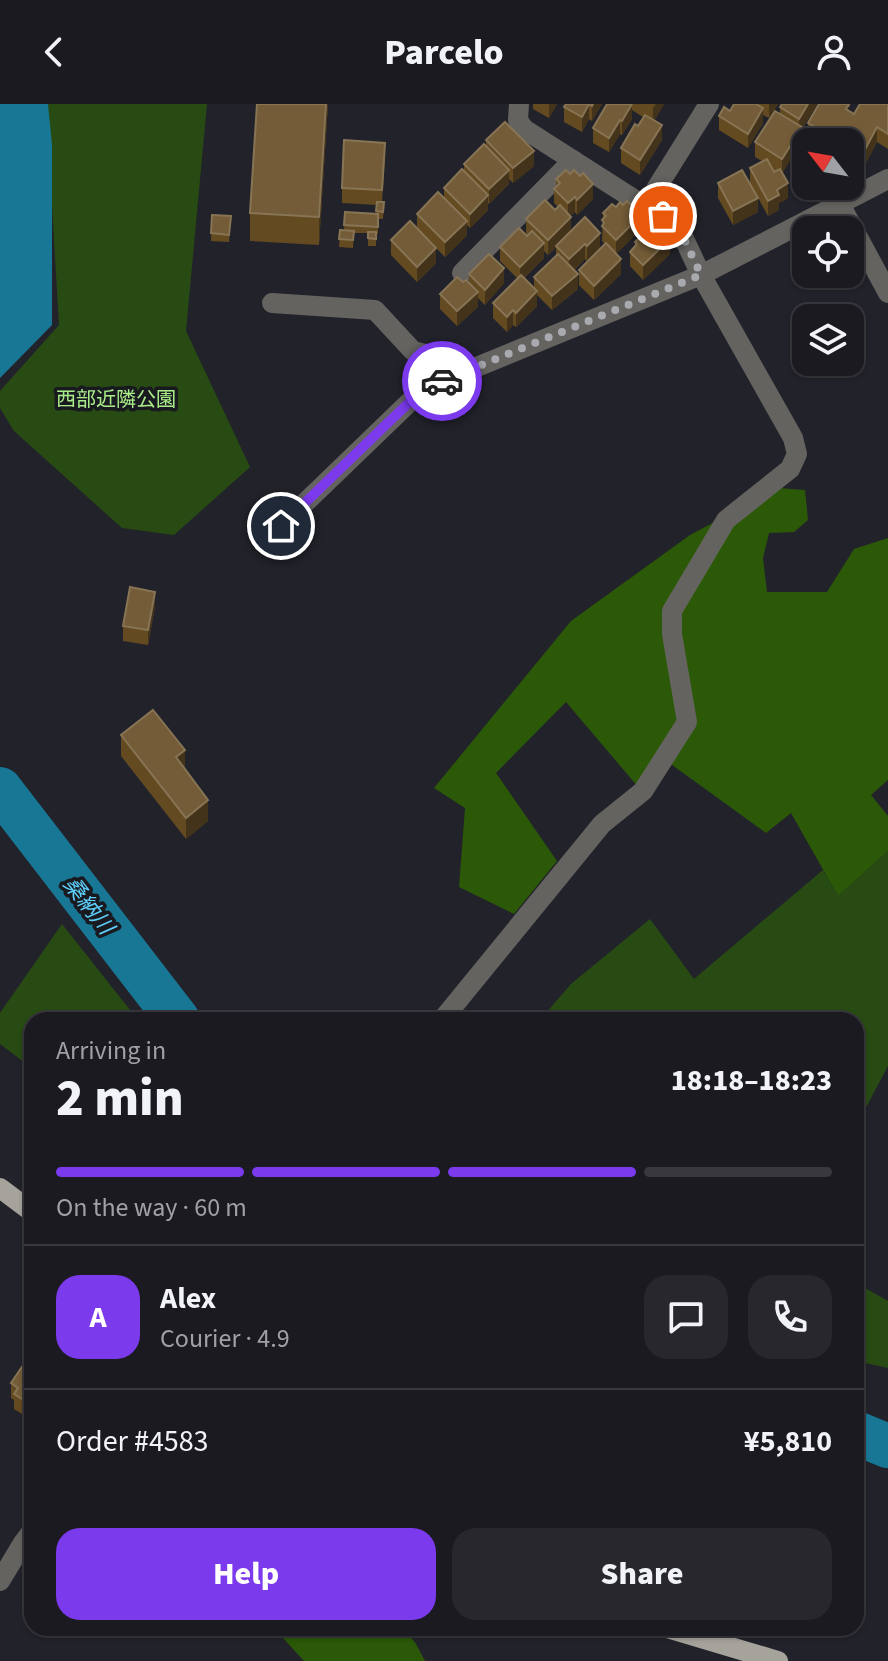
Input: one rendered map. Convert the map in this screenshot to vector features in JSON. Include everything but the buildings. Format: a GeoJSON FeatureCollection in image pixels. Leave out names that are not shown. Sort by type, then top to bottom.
{"type":"FeatureCollection","features":[{"type":"Feature","properties":{"kind":"main road"},"geometry":{"type":"LineString","coordinates":[[0,1188],[24,1206]]}},
{"type":"Feature","properties":{"kind":"main road"},"geometry":{"type":"LineString","coordinates":[[694,1636],[778,1661]]}},
{"type":"Feature","properties":{"kind":"street"},"geometry":{"type":"LineString","coordinates":[[449,1012],[602,824],[643,791],[687,722],[672,634],[672,611],[726,520],[790,469],[797,454],[793,438],[701,275],[679,228],[524,129],[518,120],[519,104]]}},
{"type":"Feature","properties":{"kind":"street"},"geometry":{"type":"LineString","coordinates":[[646,205],[709,104]]}},
{"type":"Feature","properties":{"kind":"street"},"geometry":{"type":"LineString","coordinates":[[462,273],[573,160]]}},
{"type":"Feature","properties":{"kind":"street"},"geometry":{"type":"LineString","coordinates":[[281,526],[423,389],[701,275],[888,179]]}},
{"type":"Feature","properties":{"kind":"street"},"geometry":{"type":"LineString","coordinates":[[840,204],[888,293]]}},
{"type":"Feature","properties":{"kind":"street"},"geometry":{"type":"LineString","coordinates":[[272,303],[375,310],[413,351],[441,358],[448,378]]}},
{"type":"Feature","properties":{"kind":"street"},"geometry":{"type":"LineString","coordinates":[[0,1581],[24,1542]]}},
{"type":"Feature","properties":{"kind":"green space","name":"西部近隣公園"},"geometry":{"type":"Polygon","coordinates":[[[46,104],[207,104],[186,331],[250,467],[174,535],[122,528],[14,431],[0,408],[0,391],[59,325],[46,104]]]}},
{"type":"Feature","properties":{"kind":"green space"},"geometry":{"type":"Polygon","coordinates":[[[778,488],[805,490],[808,520],[794,532],[769,533],[763,558],[767,592],[827,592],[854,549],[888,538],[888,780],[871,795],[888,816],[888,851],[838,896],[791,813],[766,833],[668,762],[695,718],[677,631],[680,611],[732,526],[778,488]]]}},
{"type":"Feature","properties":{"kind":"green space"},"geometry":{"type":"Polygon","coordinates":[[[722,518],[669,610],[680,721],[639,788],[566,702],[496,773],[557,861],[514,914],[459,887],[465,808],[434,788],[571,621],[690,535],[722,518]]]}},
{"type":"Feature","properties":{"kind":"green space"},"geometry":{"type":"Polygon","coordinates":[[[888,851],[888,1066],[864,1111],[864,1012],[547,1012],[571,984],[650,919],[694,979],[823,870],[838,896],[888,851]]]}},
{"type":"Feature","properties":{"kind":"green space"},"geometry":{"type":"Polygon","coordinates":[[[62,924],[132,1012],[24,1012],[24,1062],[0,1044],[0,1013],[62,924]]]}},
{"type":"Feature","properties":{"kind":"green space"},"geometry":{"type":"Polygon","coordinates":[[[864,1288],[888,1301],[888,1368],[864,1363],[864,1288]]]}},
{"type":"Feature","properties":{"kind":"green space"},"geometry":{"type":"Polygon","coordinates":[[[281,1636],[410,1636],[425,1661],[304,1661],[281,1636]]]}},
{"type":"Feature","properties":{"kind":"water"},"geometry":{"type":"Polygon","coordinates":[[[0,104],[48,104],[52,145],[52,325],[0,378],[0,104]]]}},
{"type":"Feature","properties":{"kind":"waterway","name":"桑納川"},"geometry":{"type":"LineString","coordinates":[[0,789],[172,1012]]}},
{"type":"Feature","properties":{"kind":"waterway","name":"桑納川"},"geometry":{"type":"LineString","coordinates":[[864,1436],[888,1446]]}},
{"type":"Feature","properties":{"kind":"way so far"},"geometry":{"type":"LineString","coordinates":[[442,381],[701,275],[679,228],[663,216]]}},
{"type":"Feature","properties":{"kind":"route"},"geometry":{"type":"LineString","coordinates":[[281,526],[423,389],[442,381]]}}]}
